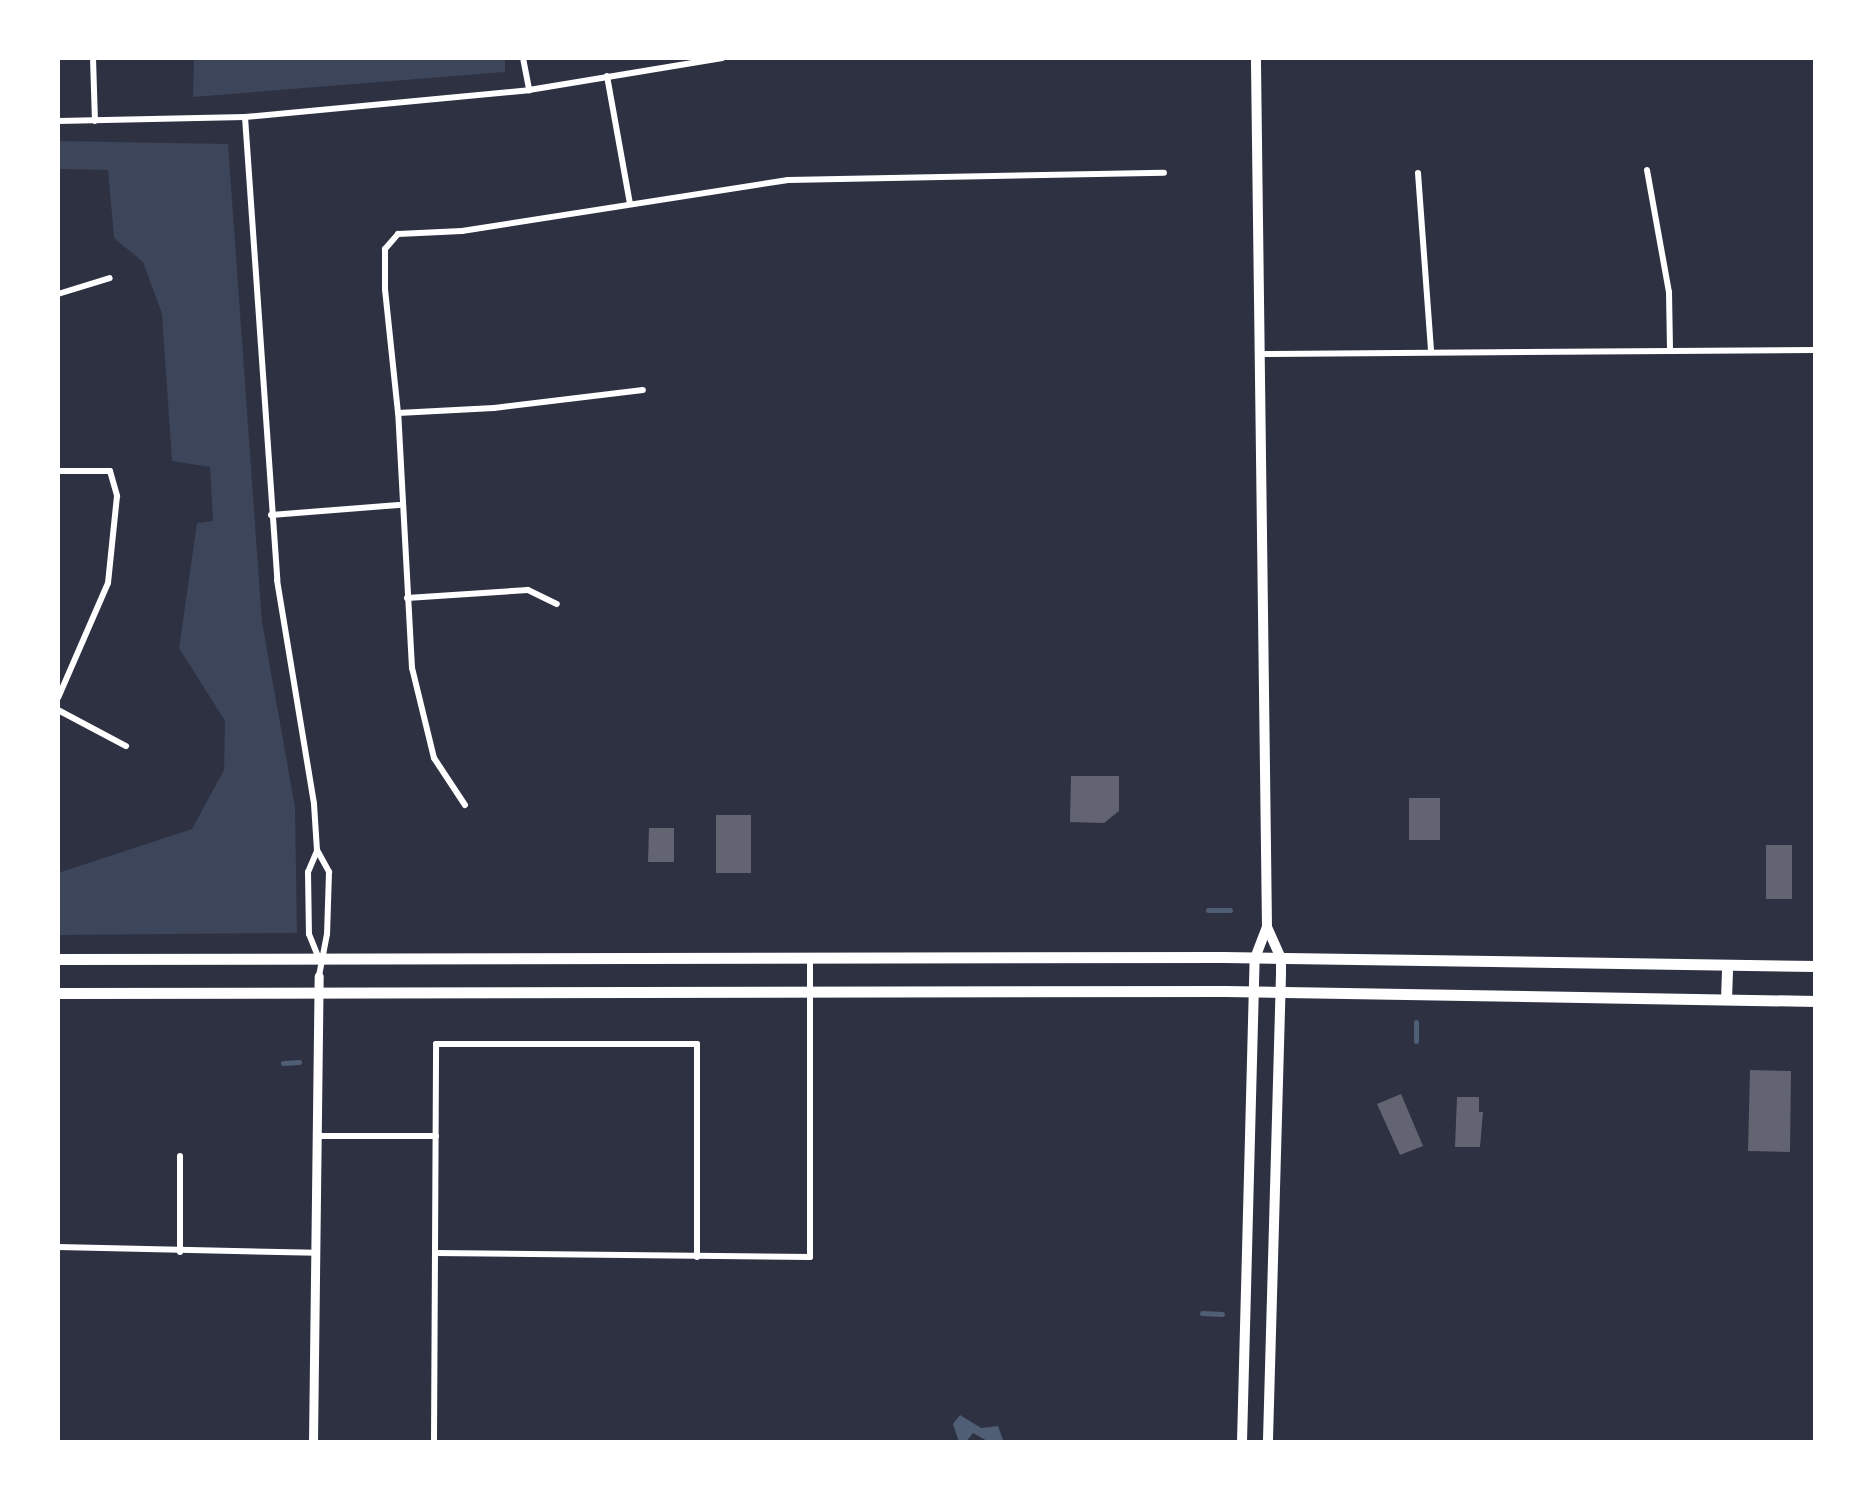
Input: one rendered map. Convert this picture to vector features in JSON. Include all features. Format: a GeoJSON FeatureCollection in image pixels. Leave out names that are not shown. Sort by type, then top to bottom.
{"type":"FeatureCollection","features":[{"type":"Feature","properties":{"kind":"main road"},"geometry":{"type":"LineString","coordinates":[[1242,1442],[1254,973],[1255,958],[1267,927],[1256,58]]}},
{"type":"Feature","properties":{"kind":"main road"},"geometry":{"type":"LineString","coordinates":[[1267,927],[1281,958],[1268,1442]]}},
{"type":"Feature","properties":{"kind":"main road"},"geometry":{"type":"LineString","coordinates":[[58,959],[1281,958],[1816,966]]}},
{"type":"Feature","properties":{"kind":"main road"},"geometry":{"type":"LineString","coordinates":[[1726,999],[1727,966]]}},
{"type":"Feature","properties":{"kind":"main road"},"geometry":{"type":"LineString","coordinates":[[58,993],[1281,992],[1816,1001]]}},
{"type":"Feature","properties":{"kind":"street"},"geometry":{"type":"LineString","coordinates":[[93,58],[95,121]]}},
{"type":"Feature","properties":{"kind":"street"},"geometry":{"type":"LineString","coordinates":[[523,58],[528,90]]}},
{"type":"Feature","properties":{"kind":"street"},"geometry":{"type":"LineString","coordinates":[[58,121],[245,117],[528,90],[722,58]]}},
{"type":"Feature","properties":{"kind":"street"},"geometry":{"type":"LineString","coordinates":[[606,76],[630,204]]}},
{"type":"Feature","properties":{"kind":"street"},"geometry":{"type":"LineString","coordinates":[[245,117],[271,514],[284,639],[310,773],[317,850],[328,872],[327,934],[320,959],[319,993],[314,1442]]}},
{"type":"Feature","properties":{"kind":"street"},"geometry":{"type":"LineString","coordinates":[[1647,170],[1669,292],[1670,351]]}},
{"type":"Feature","properties":{"kind":"street"},"geometry":{"type":"LineString","coordinates":[[465,805],[434,758],[412,668],[400,506],[398,413],[385,290],[385,249],[398,234],[462,231],[788,180],[1164,173]]}},
{"type":"Feature","properties":{"kind":"street"},"geometry":{"type":"LineString","coordinates":[[1418,173],[1431,352]]}},
{"type":"Feature","properties":{"kind":"street"},"geometry":{"type":"LineString","coordinates":[[58,294],[110,278]]}},
{"type":"Feature","properties":{"kind":"street"},"geometry":{"type":"LineString","coordinates":[[1260,354],[1816,350]]}},
{"type":"Feature","properties":{"kind":"street"},"geometry":{"type":"LineString","coordinates":[[398,413],[494,408],[643,390]]}},
{"type":"Feature","properties":{"kind":"street"},"geometry":{"type":"LineString","coordinates":[[58,471],[110,471],[117,496],[108,583],[58,698]]}},
{"type":"Feature","properties":{"kind":"street"},"geometry":{"type":"LineString","coordinates":[[271,514],[400,506]]}},
{"type":"Feature","properties":{"kind":"street"},"geometry":{"type":"LineString","coordinates":[[407,598],[528,590],[557,604]]}},
{"type":"Feature","properties":{"kind":"street"},"geometry":{"type":"LineString","coordinates":[[58,710],[126,746]]}},
{"type":"Feature","properties":{"kind":"street"},"geometry":{"type":"LineString","coordinates":[[317,850],[308,872],[308,903],[309,934],[320,959]]}},
{"type":"Feature","properties":{"kind":"street"},"geometry":{"type":"LineString","coordinates":[[435,1253],[810,1257],[810,959]]}},
{"type":"Feature","properties":{"kind":"street"},"geometry":{"type":"LineString","coordinates":[[434,1442],[436,1044],[698,1044],[698,1256]]}},
{"type":"Feature","properties":{"kind":"street"},"geometry":{"type":"LineString","coordinates":[[318,1136],[436,1136]]}},
{"type":"Feature","properties":{"kind":"street"},"geometry":{"type":"LineString","coordinates":[[180,1156],[180,1252]]}},
{"type":"Feature","properties":{"kind":"street"},"geometry":{"type":"LineString","coordinates":[[58,1247],[317,1253]]}},
{"type":"Feature","properties":{"kind":"shaded area"},"geometry":{"type":"Polygon","coordinates":[[[194,58],[505,58],[505,72],[193,97],[194,58]]]}},
{"type":"Feature","properties":{"kind":"shaded area"},"geometry":{"type":"Polygon","coordinates":[[[58,141],[228,144],[262,622],[295,807],[297,933],[58,935],[58,873],[192,829],[224,770],[225,721],[179,648],[197,523],[213,521],[210,467],[172,461],[162,314],[143,262],[114,238],[108,170],[58,169],[58,141]]]}},
{"type":"Feature","properties":{"kind":"shaded area"},"geometry":{"type":"Polygon","coordinates":[[[960,1415],[981,1428],[998,1426],[1003,1440],[989,1442],[973,1433],[966,1442],[959,1442],[953,1424],[960,1415]]]}},
{"type":"Feature","properties":{"kind":"building"},"geometry":{"type":"Polygon","coordinates":[[[1071,776],[1119,776],[1119,811],[1104,823],[1070,822],[1071,776]]]}},
{"type":"Feature","properties":{"kind":"building"},"geometry":{"type":"Polygon","coordinates":[[[1409,798],[1440,798],[1440,840],[1409,840],[1409,798]]]}},
{"type":"Feature","properties":{"kind":"building"},"geometry":{"type":"Polygon","coordinates":[[[716,815],[751,815],[751,873],[716,873],[716,815]]]}},
{"type":"Feature","properties":{"kind":"building"},"geometry":{"type":"Polygon","coordinates":[[[649,828],[674,828],[674,862],[648,862],[649,828]]]}},
{"type":"Feature","properties":{"kind":"building"},"geometry":{"type":"Polygon","coordinates":[[[1766,845],[1792,845],[1792,899],[1766,899],[1766,845]]]}},
{"type":"Feature","properties":{"kind":"building"},"geometry":{"type":"Polygon","coordinates":[[[1750,1070],[1791,1071],[1790,1152],[1748,1151],[1750,1070]]]}},
{"type":"Feature","properties":{"kind":"building"},"geometry":{"type":"Polygon","coordinates":[[[1401,1094],[1423,1146],[1400,1155],[1377,1104],[1401,1094]]]}},
{"type":"Feature","properties":{"kind":"building"},"geometry":{"type":"Polygon","coordinates":[[[1457,1097],[1479,1097],[1479,1112],[1483,1112],[1480,1147],[1455,1147],[1457,1097]]]}},
{"type":"Feature","properties":{"kind":"waterway"},"geometry":{"type":"LineString","coordinates":[[1208,910],[1230,910]]}},
{"type":"Feature","properties":{"kind":"waterway"},"geometry":{"type":"LineString","coordinates":[[1416,1022],[1416,1041]]}},
{"type":"Feature","properties":{"kind":"waterway"},"geometry":{"type":"LineString","coordinates":[[283,1063],[299,1062]]}},
{"type":"Feature","properties":{"kind":"waterway"},"geometry":{"type":"LineString","coordinates":[[1202,1313],[1222,1314]]}}]}
